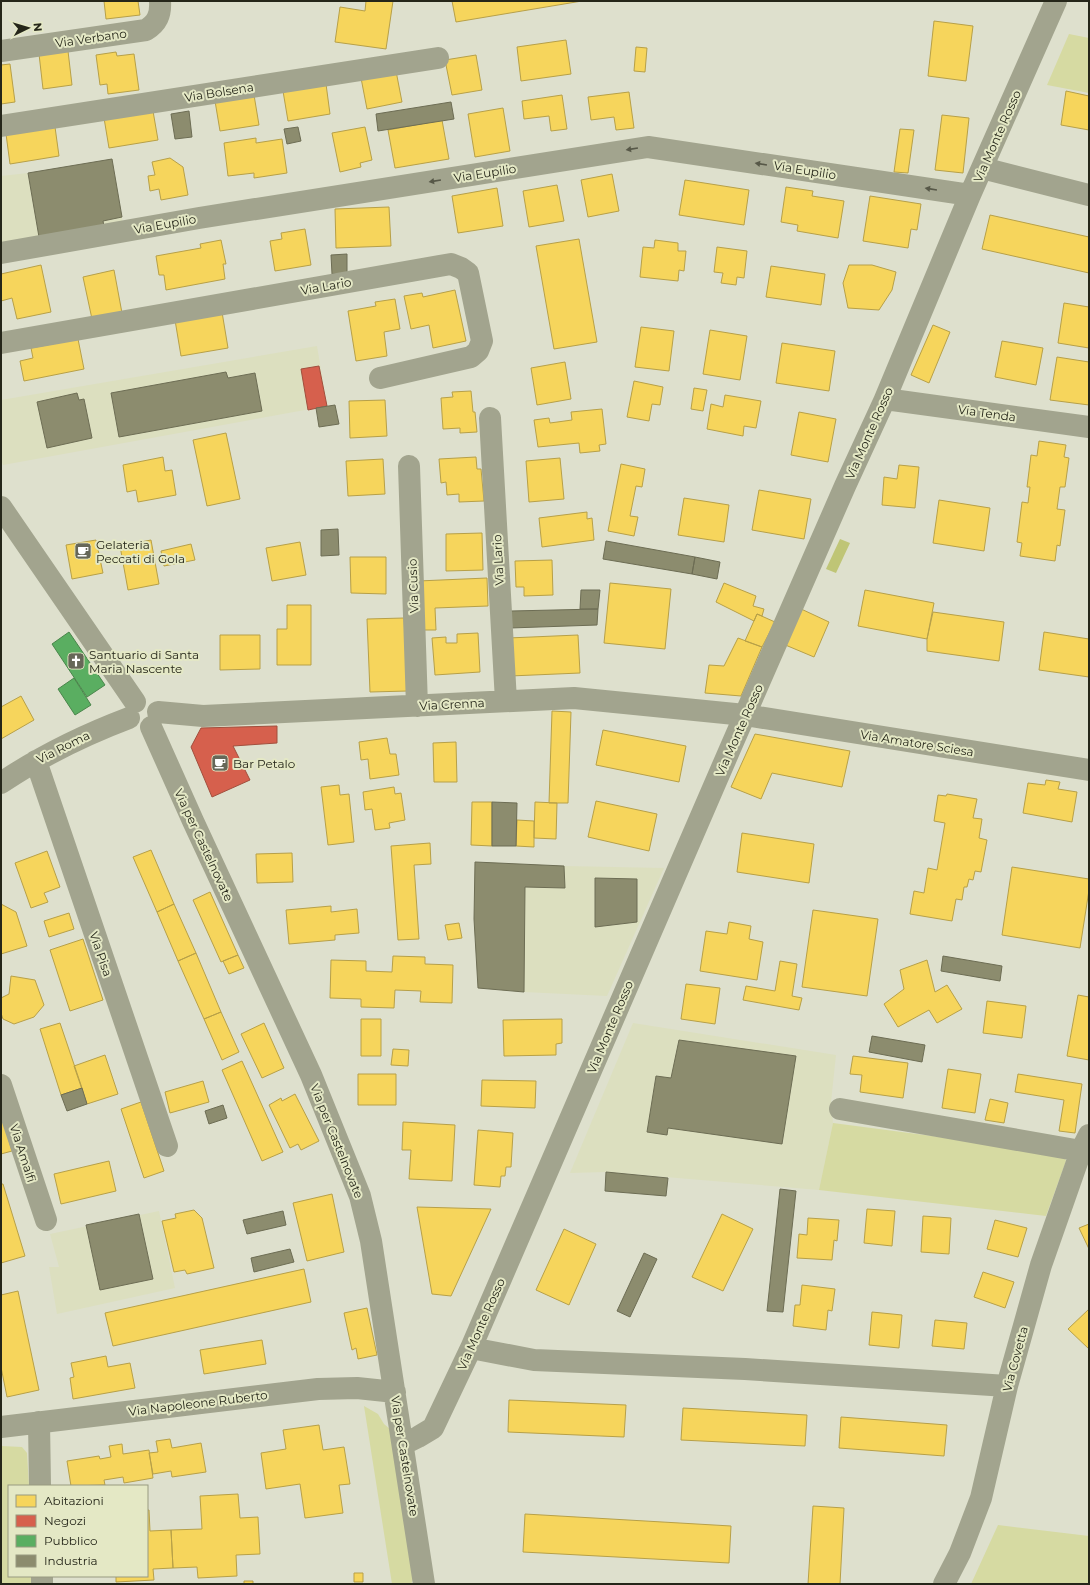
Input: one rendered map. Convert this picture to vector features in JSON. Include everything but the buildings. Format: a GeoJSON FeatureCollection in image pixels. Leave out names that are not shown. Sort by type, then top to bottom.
{"type":"FeatureCollection","features":[{"type":"Feature","properties":{"kind":"street","name":"Via Verbano"},"geometry":{"type":"LineString","coordinates":[[1,51],[146,30],[154,25],[158,19],[160,1]]}},
{"type":"Feature","properties":{"kind":"street","name":"Via Monte Rosso"},"geometry":{"type":"LineString","coordinates":[[404,1444],[433,1428],[471,1348],[745,715],[845,486],[885,399],[970,195],[1056,1]]}},
{"type":"Feature","properties":{"kind":"street","name":"Via Bolsena"},"geometry":{"type":"LineString","coordinates":[[1,126],[438,58]]}},
{"type":"Feature","properties":{"kind":"street","name":"Via Eupilio"},"geometry":{"type":"LineString","coordinates":[[1,253],[215,216],[648,147],[970,195]]}},
{"type":"Feature","properties":{"kind":"street"},"geometry":{"type":"LineString","coordinates":[[982,168],[1089,195]]}},
{"type":"Feature","properties":{"kind":"street","name":"Via Lario"},"geometry":{"type":"LineString","coordinates":[[1,343],[451,264],[462,268],[468,274],[482,341],[478,351],[471,357],[380,378]]}},
{"type":"Feature","properties":{"kind":"street","name":"Via Tenda"},"geometry":{"type":"LineString","coordinates":[[885,399],[1089,427]]}},
{"type":"Feature","properties":{"kind":"street","name":"Via Lario"},"geometry":{"type":"LineString","coordinates":[[490,418],[506,701]]}},
{"type":"Feature","properties":{"kind":"street","name":"Via Cusio"},"geometry":{"type":"LineString","coordinates":[[409,466],[417,706]]}},
{"type":"Feature","properties":{"kind":"street"},"geometry":{"type":"LineString","coordinates":[[1,507],[132,710],[147,700],[152,703],[155,720]]}},
{"type":"Feature","properties":{"kind":"street","name":"Via Crenna"},"geometry":{"type":"LineString","coordinates":[[155,720],[203,716],[574,698],[745,715]]}},
{"type":"Feature","properties":{"kind":"street","name":"Via Roma"},"geometry":{"type":"LineString","coordinates":[[1,783],[36,761],[94,732],[132,710]]}},
{"type":"Feature","properties":{"kind":"street","name":"Via Amatore Sciesa"},"geometry":{"type":"LineString","coordinates":[[745,715],[1089,770]]}},
{"type":"Feature","properties":{"kind":"street","name":"Via per Castelnovate"},"geometry":{"type":"LineString","coordinates":[[155,720],[193,821],[311,1075],[360,1196],[371,1242],[404,1444],[424,1584]]}},
{"type":"Feature","properties":{"kind":"street","name":"Via Pisa"},"geometry":{"type":"LineString","coordinates":[[36,761],[166,1146]]}},
{"type":"Feature","properties":{"kind":"street","name":"Via Amalfi"},"geometry":{"type":"LineString","coordinates":[[1,1085],[46,1220]]}},
{"type":"Feature","properties":{"kind":"street"},"geometry":{"type":"LineString","coordinates":[[840,1109],[1085,1143]]}},
{"type":"Feature","properties":{"kind":"street","name":"Via Covetta"},"geometry":{"type":"LineString","coordinates":[[944,1584],[960,1552],[981,1498],[1008,1386],[1041,1265],[1085,1143]]}},
{"type":"Feature","properties":{"kind":"street"},"geometry":{"type":"LineString","coordinates":[[471,1348],[534,1360],[745,1369],[1008,1386]]}},
{"type":"Feature","properties":{"kind":"street","name":"Via Napoleone Ruberto"},"geometry":{"type":"LineString","coordinates":[[1,1427],[318,1389],[357,1388],[395,1392]]}},
{"type":"Feature","properties":{"kind":"street"},"geometry":{"type":"LineString","coordinates":[[39,1422],[40,1485]]}},
{"type":"Feature","properties":{"kind":"shaded area"},"geometry":{"type":"Polygon","coordinates":[[[1069,34],[1089,38],[1089,93],[1047,85],[1069,34]]]}},
{"type":"Feature","properties":{"kind":"shaded area"},"geometry":{"type":"Polygon","coordinates":[[[112,159],[123,224],[1,243],[1,176],[112,159]]]}},
{"type":"Feature","properties":{"kind":"shaded area"},"geometry":{"type":"Polygon","coordinates":[[[317,346],[327,406],[3,465],[1,460],[1,400],[317,346]]]}},
{"type":"Feature","properties":{"kind":"shaded area"},"geometry":{"type":"Polygon","coordinates":[[[840,539],[850,543],[836,573],[826,569],[840,539]]]}},
{"type":"Feature","properties":{"kind":"shaded area"},"geometry":{"type":"Polygon","coordinates":[[[475,862],[664,868],[607,996],[478,988],[474,919],[475,862]]]}},
{"type":"Feature","properties":{"kind":"shaded area"},"geometry":{"type":"Polygon","coordinates":[[[633,1023],[836,1055],[831,1102],[833,1123],[819,1190],[606,1172],[570,1173],[633,1023]]]}},
{"type":"Feature","properties":{"kind":"shaded area"},"geometry":{"type":"Polygon","coordinates":[[[833,1123],[1063,1153],[1066,1161],[1046,1216],[819,1190],[833,1123]]]}},
{"type":"Feature","properties":{"kind":"shaded area"},"geometry":{"type":"Polygon","coordinates":[[[159,1211],[175,1288],[57,1314],[49,1267],[59,1267],[50,1234],[159,1211]]]}},
{"type":"Feature","properties":{"kind":"shaded area"},"geometry":{"type":"Polygon","coordinates":[[[364,1406],[378,1414],[384,1424],[390,1429],[413,1580],[411,1584],[392,1584],[364,1406]]]}},
{"type":"Feature","properties":{"kind":"shaded area"},"geometry":{"type":"Polygon","coordinates":[[[1,1446],[22,1447],[27,1453],[29,1485],[8,1485],[8,1577],[32,1577],[32,1584],[1,1584],[1,1446]]]}},
{"type":"Feature","properties":{"kind":"shaded area"},"geometry":{"type":"Polygon","coordinates":[[[998,1525],[1089,1536],[1089,1584],[971,1584],[998,1525]]]}},
{"type":"Feature","properties":{"kind":"place","name":"Gelateria Peccati di Gola"},"geometry":{"type":"Point","coordinates":[83,551]}},
{"type":"Feature","properties":{"kind":"place","name":"Santuario di Santa Maria Nascente"},"geometry":{"type":"Point","coordinates":[76,661]}},
{"type":"Feature","properties":{"kind":"place","name":"Bar Petalo"},"geometry":{"type":"Point","coordinates":[220,763]}}]}
